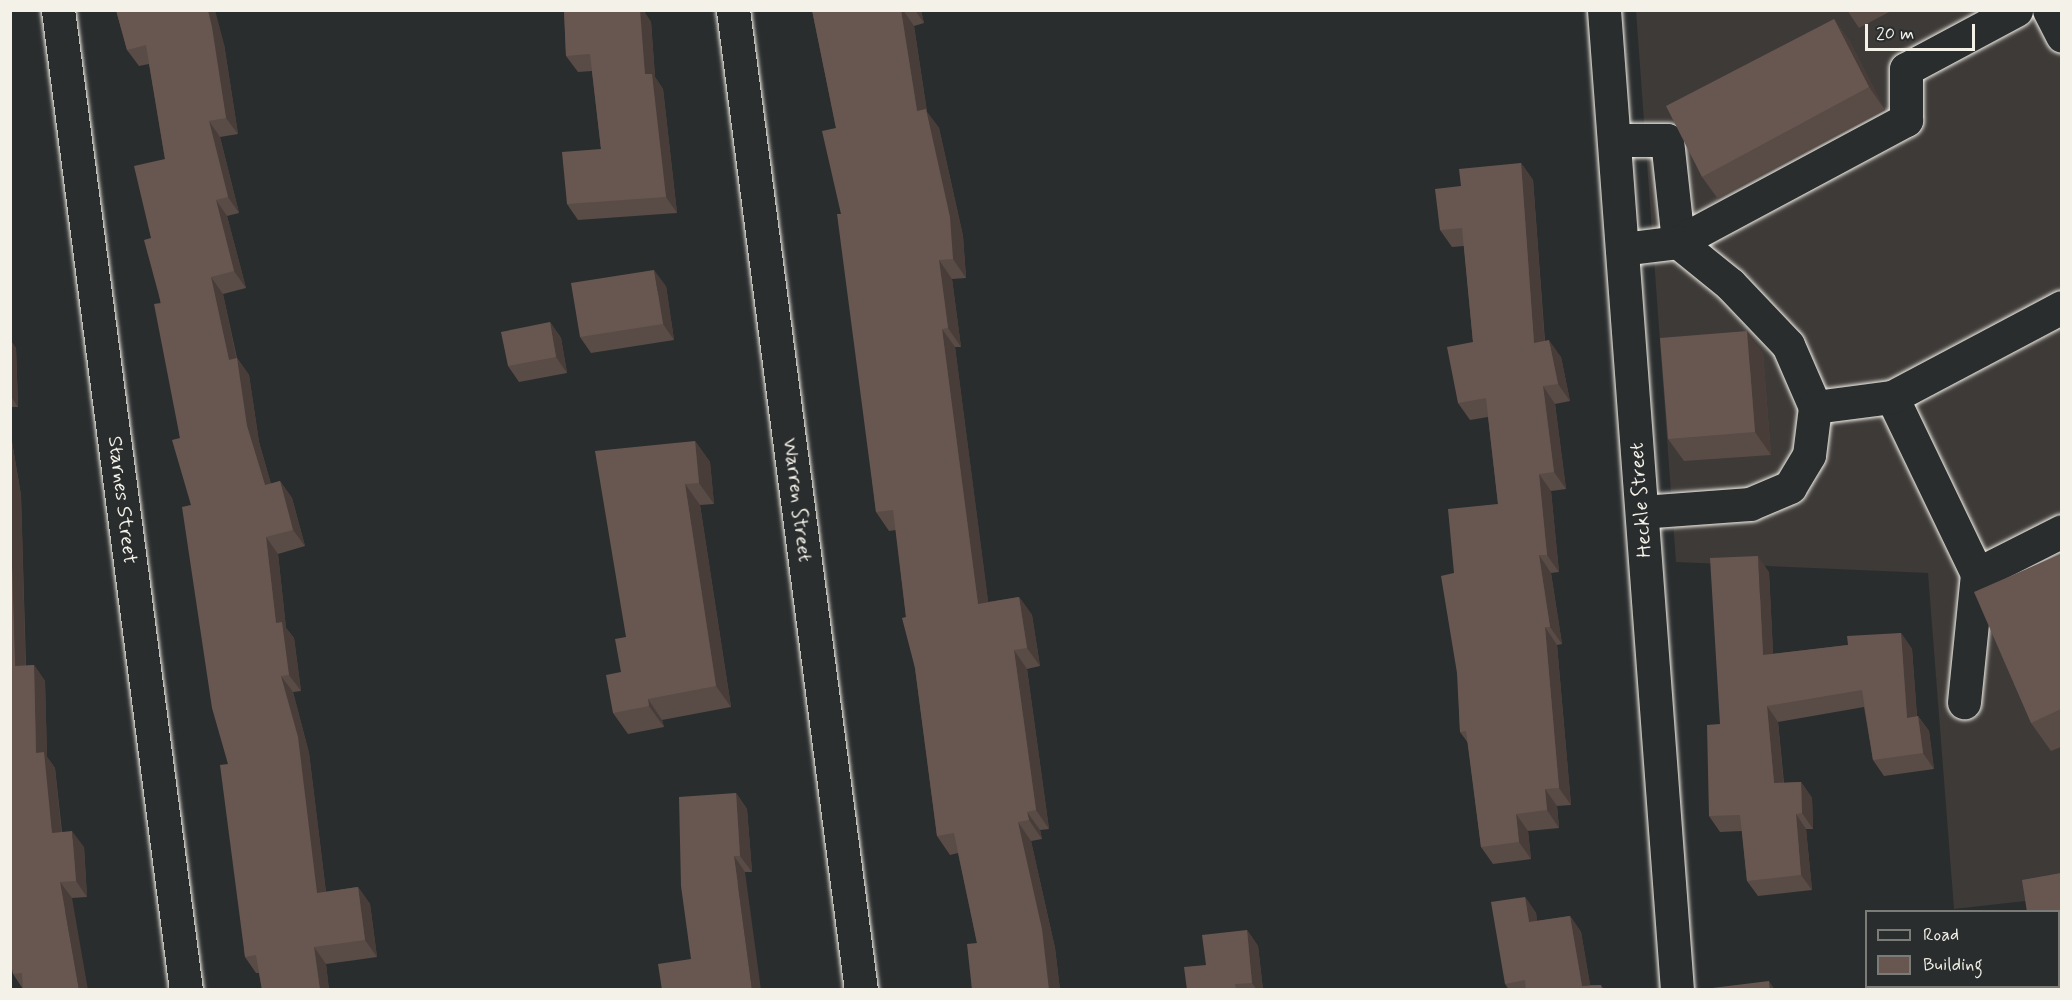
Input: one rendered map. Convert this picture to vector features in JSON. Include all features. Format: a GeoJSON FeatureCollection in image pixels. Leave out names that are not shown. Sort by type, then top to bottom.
{"type":"FeatureCollection","features":[{"type":"Feature","properties":{"kind":"street","name":"Starnes Street"},"geometry":{"type":"LineString","coordinates":[[58,10],[186,990]]}},
{"type":"Feature","properties":{"kind":"street","name":"Warren Street"},"geometry":{"type":"LineString","coordinates":[[733,10],[861,990]]}},
{"type":"Feature","properties":{"kind":"street","name":"Heckle Street"},"geometry":{"type":"LineString","coordinates":[[1604,10],[1677,990]]}},
{"type":"Feature","properties":{"kind":"street"},"geometry":{"type":"LineString","coordinates":[[1622,249],[1678,242],[1906,120],[1906,69],[2016,10]]}},
{"type":"Feature","properties":{"kind":"street"},"geometry":{"type":"LineString","coordinates":[[2049,10],[2061,36]]}},
{"type":"Feature","properties":{"kind":"street"},"geometry":{"type":"LineString","coordinates":[[1614,141],[1667,140],[1678,242],[1730,284],[1788,345],[1815,407],[1809,455],[1790,487],[1750,504],[1642,512]]}},
{"type":"Feature","properties":{"kind":"street"},"geometry":{"type":"LineString","coordinates":[[1815,407],[1892,397],[2061,307]]}},
{"type":"Feature","properties":{"kind":"street"},"geometry":{"type":"LineString","coordinates":[[1892,397],[1977,574],[1964,702]]}},
{"type":"Feature","properties":{"kind":"street"},"geometry":{"type":"LineString","coordinates":[[1977,574],[2061,531]]}},
{"type":"Feature","properties":{"kind":"shaded area"},"geometry":{"type":"Polygon","coordinates":[[[1636,11],[2061,11],[2061,897],[1954,909],[1928,573],[1676,562],[1636,11]]]}},
{"type":"Feature","properties":{"kind":"building"},"geometry":{"type":"Polygon","coordinates":[[[116,10],[208,10],[212,27],[226,118],[209,121],[228,197],[216,200],[234,271],[211,277],[229,360],[237,358],[247,426],[265,485],[280,481],[293,530],[266,537],[276,623],[282,622],[289,675],[281,676],[298,737],[317,893],[358,887],[365,940],[314,947],[320,990],[262,990],[256,955],[245,957],[220,765],[228,764],[212,708],[182,507],[191,505],[172,440],[180,438],[154,304],[161,303],[144,240],[151,238],[134,166],[165,159],[146,45],[127,50],[116,10]]]}},
{"type":"Feature","properties":{"kind":"building"},"geometry":{"type":"Polygon","coordinates":[[[564,10],[640,10],[645,74],[652,74],[666,197],[567,204],[562,152],[601,149],[590,54],[566,56],[564,10]]]}},
{"type":"Feature","properties":{"kind":"building"},"geometry":{"type":"Polygon","coordinates":[[[812,10],[901,10],[917,111],[926,109],[950,217],[953,259],[939,260],[948,328],[942,329],[978,604],[1019,597],[1027,648],[1014,650],[1036,810],[1027,812],[1029,820],[1018,822],[1042,929],[1049,990],[972,990],[967,944],[977,943],[954,833],[937,836],[915,668],[902,618],[906,617],[893,510],[876,512],[837,214],[841,214],[822,131],[836,128],[812,10]]]}},
{"type":"Feature","properties":{"kind":"building"},"geometry":{"type":"Polygon","coordinates":[[[1834,19],[1869,87],[1702,177],[1666,106],[1834,19]]]}},
{"type":"Feature","properties":{"kind":"building"},"geometry":{"type":"Polygon","coordinates":[[[1521,163],[1534,343],[1549,340],[1558,384],[1543,386],[1554,472],[1539,474],[1547,555],[1539,555],[1550,627],[1545,627],[1559,788],[1545,789],[1547,810],[1516,814],[1519,842],[1481,847],[1466,731],[1460,732],[1457,673],[1441,576],[1454,573],[1448,509],[1498,504],[1486,398],[1458,403],[1447,347],[1473,342],[1462,228],[1440,230],[1435,189],[1461,186],[1459,169],[1521,163]]]}},
{"type":"Feature","properties":{"kind":"building"},"geometry":{"type":"Polygon","coordinates":[[[654,270],[663,324],[580,337],[571,283],[654,270]]]}},
{"type":"Feature","properties":{"kind":"building"},"geometry":{"type":"Polygon","coordinates":[[[550,322],[556,357],[508,366],[501,332],[550,322]]]}},
{"type":"Feature","properties":{"kind":"building"},"geometry":{"type":"Polygon","coordinates":[[[1747,331],[1755,432],[1668,439],[1660,338],[1747,331]]]}},
{"type":"Feature","properties":{"kind":"building"},"geometry":{"type":"Polygon","coordinates":[[[695,441],[699,483],[685,484],[716,686],[648,699],[649,706],[613,713],[606,675],[621,672],[615,639],[626,637],[595,451],[695,441]]]}},
{"type":"Feature","properties":{"kind":"building"},"geometry":{"type":"Polygon","coordinates":[[[10,498],[15,666],[34,665],[36,753],[44,752],[52,833],[72,831],[76,881],[60,882],[79,990],[23,990],[22,973],[13,974],[10,957],[10,498]]]}},
{"type":"Feature","properties":{"kind":"building"},"geometry":{"type":"Polygon","coordinates":[[[2061,554],[2061,709],[2031,723],[1974,592],[2061,554]]]}},
{"type":"Feature","properties":{"kind":"building"},"geometry":{"type":"Polygon","coordinates":[[[1758,556],[1763,655],[1848,645],[1847,636],[1901,633],[1907,718],[1918,716],[1923,753],[1873,760],[1862,690],[1767,706],[1774,783],[1801,782],[1802,813],[1796,814],[1801,875],[1747,881],[1740,815],[1709,816],[1707,725],[1720,724],[1710,558],[1758,556]]]}},
{"type":"Feature","properties":{"kind":"building"},"geometry":{"type":"Polygon","coordinates":[[[736,793],[740,856],[734,856],[752,990],[662,990],[658,964],[691,959],[681,886],[679,797],[736,793]]]}},
{"type":"Feature","properties":{"kind":"building"},"geometry":{"type":"Polygon","coordinates":[[[2061,873],[2061,918],[2060,910],[2027,910],[2022,880],[2061,873]]]}},
{"type":"Feature","properties":{"kind":"building"},"geometry":{"type":"Polygon","coordinates":[[[1525,897],[1529,922],[1570,916],[1582,986],[1601,985],[1601,990],[1526,990],[1525,980],[1505,984],[1491,902],[1525,897]]]}},
{"type":"Feature","properties":{"kind":"building"},"geometry":{"type":"Polygon","coordinates":[[[1247,930],[1252,983],[1235,984],[1236,990],[1187,990],[1184,967],[1206,965],[1202,935],[1247,930]]]}},
{"type":"Feature","properties":{"kind":"building"},"geometry":{"type":"Polygon","coordinates":[[[1769,981],[1770,990],[1704,989],[1769,981]]]}},
{"type":"Feature","properties":{"kind":"building"},"geometry":{"type":"Polygon","coordinates":[[[1872,988],[1927,988],[1928,990],[1872,990],[1872,988]]]}}]}
